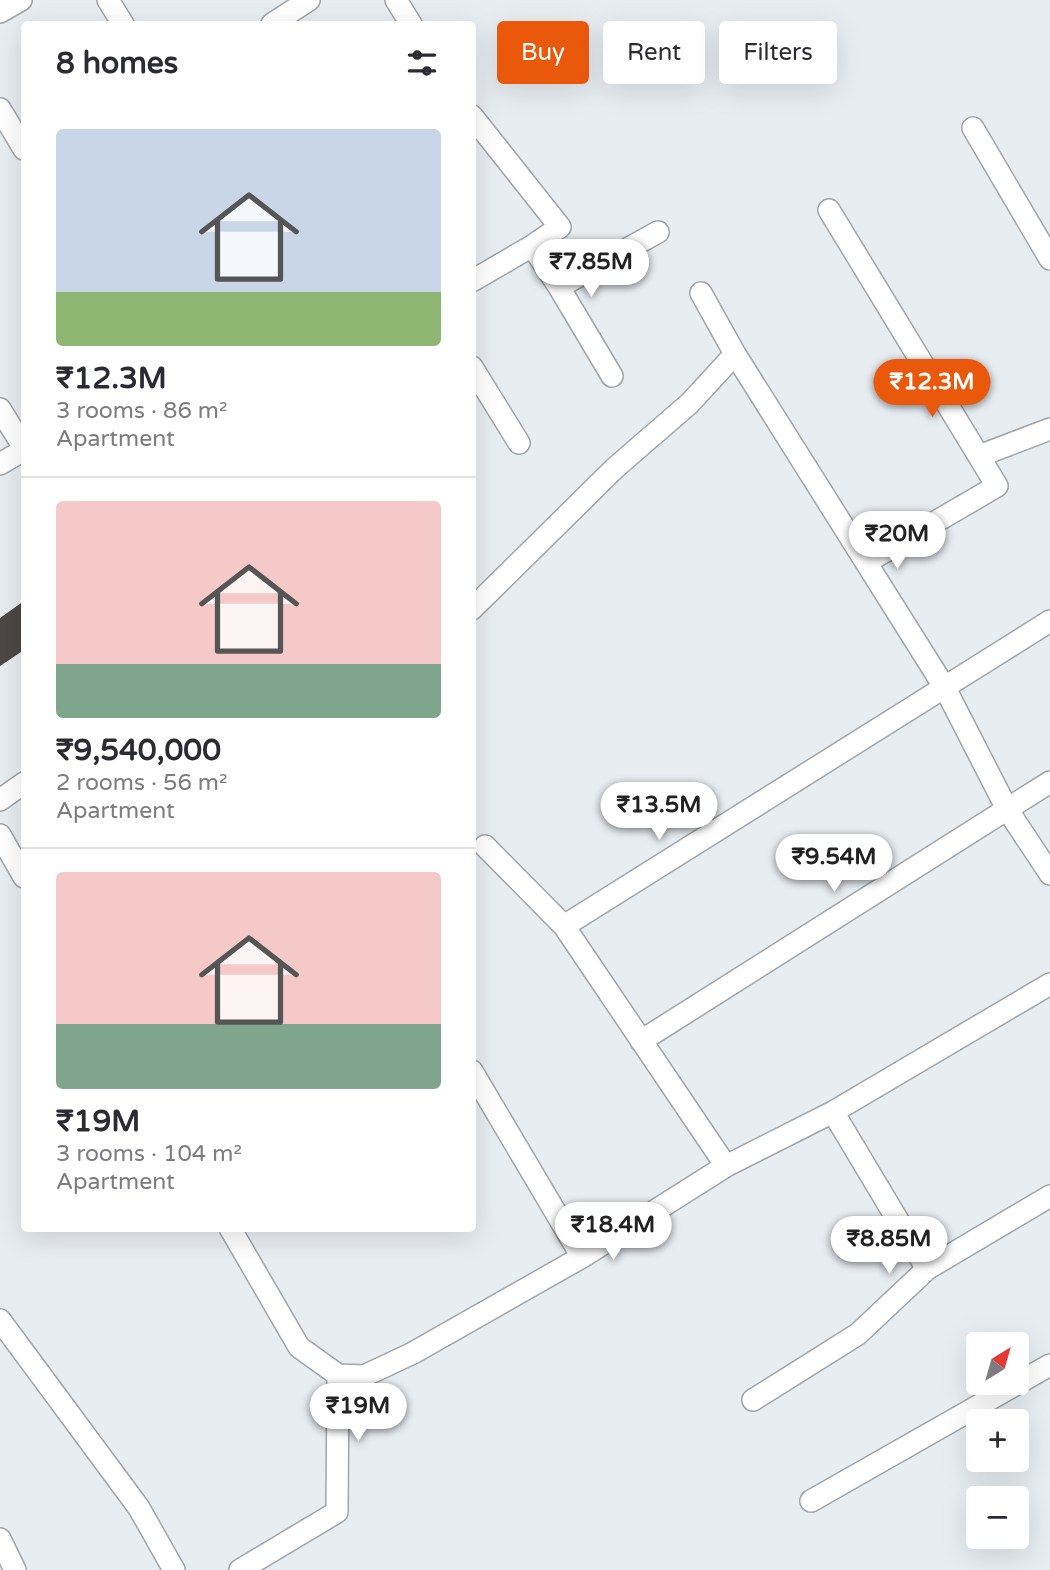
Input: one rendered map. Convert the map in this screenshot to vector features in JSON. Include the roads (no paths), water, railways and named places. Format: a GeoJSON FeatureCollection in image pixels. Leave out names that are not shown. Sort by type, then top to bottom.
{"type":"FeatureCollection","features":[{"type":"Feature","properties":{"kind":"street"},"geometry":{"type":"LineString","coordinates":[[0,12],[21,0]]}},
{"type":"Feature","properties":{"kind":"street"},"geometry":{"type":"LineString","coordinates":[[108,0],[121,21]]}},
{"type":"Feature","properties":{"kind":"street"},"geometry":{"type":"LineString","coordinates":[[277,21],[309,0]]}},
{"type":"Feature","properties":{"kind":"street"},"geometry":{"type":"LineString","coordinates":[[396,0],[409,21]]}},
{"type":"Feature","properties":{"kind":"street"},"geometry":{"type":"LineString","coordinates":[[0,109],[21,144]]}},
{"type":"Feature","properties":{"kind":"street"},"geometry":{"type":"LineString","coordinates":[[476,121],[560,227],[476,279]]}},
{"type":"Feature","properties":{"kind":"street"},"geometry":{"type":"LineString","coordinates":[[973,128],[1050,259]]}},
{"type":"Feature","properties":{"kind":"street"},"geometry":{"type":"LineString","coordinates":[[829,210],[997,486],[867,562]]}},
{"type":"Feature","properties":{"kind":"street"},"geometry":{"type":"LineString","coordinates":[[559,286],[658,232]]}},
{"type":"Feature","properties":{"kind":"street"},"geometry":{"type":"LineString","coordinates":[[532,246],[612,376]]}},
{"type":"Feature","properties":{"kind":"street"},"geometry":{"type":"LineString","coordinates":[[701,293],[735,354],[945,688],[1007,809],[1050,874]]}},
{"type":"Feature","properties":{"kind":"street"},"geometry":{"type":"LineString","coordinates":[[476,602],[615,468],[690,403],[735,354]]}},
{"type":"Feature","properties":{"kind":"street"},"geometry":{"type":"LineString","coordinates":[[476,373],[519,443]]}},
{"type":"Feature","properties":{"kind":"street"},"geometry":{"type":"LineString","coordinates":[[0,409],[21,444]]}},
{"type":"Feature","properties":{"kind":"street"},"geometry":{"type":"LineString","coordinates":[[979,456],[1050,429]]}},
{"type":"Feature","properties":{"kind":"street"},"geometry":{"type":"LineString","coordinates":[[0,464],[21,451]]}},
{"type":"Feature","properties":{"kind":"street"},"geometry":{"type":"LineString","coordinates":[[564,926],[1050,621]]}},
{"type":"Feature","properties":{"kind":"street"},"geometry":{"type":"LineString","coordinates":[[641,1041],[1050,782]]}},
{"type":"Feature","properties":{"kind":"street"},"geometry":{"type":"LineString","coordinates":[[0,800],[21,785]]}},
{"type":"Feature","properties":{"kind":"street"},"geometry":{"type":"LineString","coordinates":[[0,835],[21,872]]}},
{"type":"Feature","properties":{"kind":"street"},"geometry":{"type":"LineString","coordinates":[[485,846],[564,926],[726,1166]]}},
{"type":"Feature","properties":{"kind":"street"},"geometry":{"type":"LineString","coordinates":[[232,1232],[299,1347],[338,1375],[364,1376],[413,1353],[582,1257],[726,1166],[833,1112],[1050,984]]}},
{"type":"Feature","properties":{"kind":"street"},"geometry":{"type":"LineString","coordinates":[[476,1078],[582,1257]]}},
{"type":"Feature","properties":{"kind":"street"},"geometry":{"type":"LineString","coordinates":[[833,1112],[927,1269]]}},
{"type":"Feature","properties":{"kind":"street"},"geometry":{"type":"LineString","coordinates":[[753,1400],[858,1334],[927,1269],[1050,1196]]}},
{"type":"Feature","properties":{"kind":"street"},"geometry":{"type":"LineString","coordinates":[[0,1320],[139,1508],[174,1570]]}},
{"type":"Feature","properties":{"kind":"street"},"geometry":{"type":"LineString","coordinates":[[811,1501],[1050,1365]]}},
{"type":"Feature","properties":{"kind":"street"},"geometry":{"type":"LineString","coordinates":[[240,1570],[337,1512],[338,1375]]}},
{"type":"Feature","properties":{"kind":"street"},"geometry":{"type":"LineString","coordinates":[[0,1539],[15,1570]]}}]}
